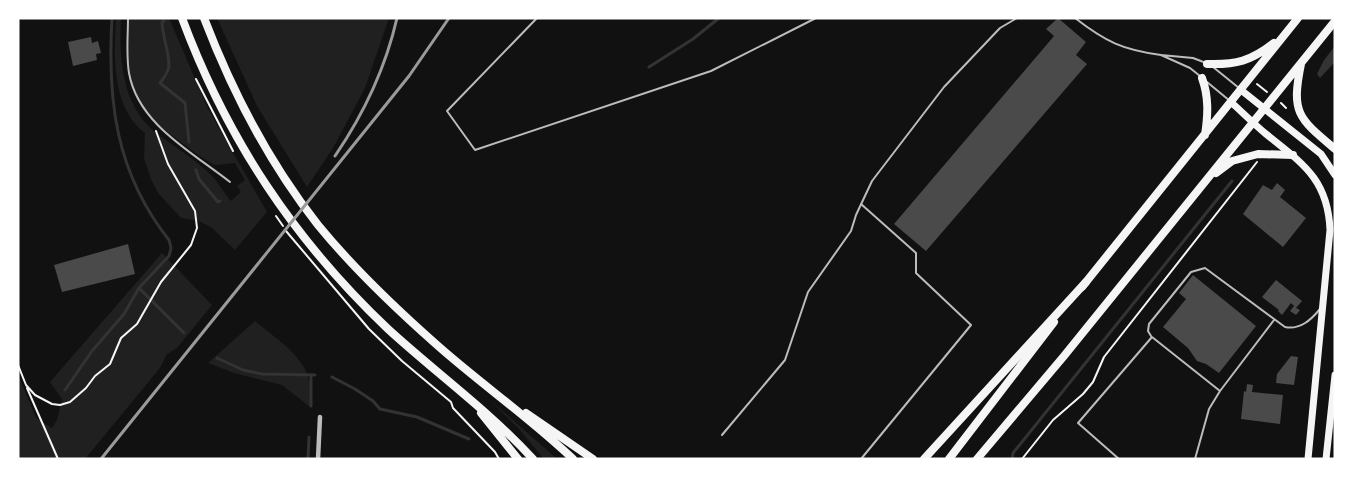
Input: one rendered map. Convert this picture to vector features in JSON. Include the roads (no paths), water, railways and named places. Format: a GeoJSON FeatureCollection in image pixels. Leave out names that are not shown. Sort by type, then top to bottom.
{"type":"FeatureCollection","features":[{"type":"Feature","properties":{"kind":"main road"},"geometry":{"type":"LineString","coordinates":[[182,18],[196,57],[246,155],[304,239],[360,302],[500,425],[533,459]]}},
{"type":"Feature","properties":{"kind":"main road"},"geometry":{"type":"LineString","coordinates":[[204,18],[238,98],[264,144],[317,223],[378,291],[438,346],[573,459]]}},
{"type":"Feature","properties":{"kind":"main road"},"geometry":{"type":"LineString","coordinates":[[949,459],[1086,282],[1298,18]]}},
{"type":"Feature","properties":{"kind":"main road"},"geometry":{"type":"LineString","coordinates":[[978,459],[1335,21]]}},
{"type":"Feature","properties":{"kind":"main road"},"geometry":{"type":"LineString","coordinates":[[1208,64],[1224,64],[1251,59],[1285,35]]}},
{"type":"Feature","properties":{"kind":"main road"},"geometry":{"type":"LineString","coordinates":[[1301,63],[1296,105],[1302,119],[1335,149]]}},
{"type":"Feature","properties":{"kind":"main road"},"geometry":{"type":"LineString","coordinates":[[1202,78],[1206,88],[1208,114],[1204,135]]}},
{"type":"Feature","properties":{"kind":"main road"},"geometry":{"type":"LineString","coordinates":[[1241,90],[1321,154],[1335,175]]}},
{"type":"Feature","properties":{"kind":"main road"},"geometry":{"type":"LineString","coordinates":[[1232,103],[1293,155],[1315,178],[1329,211],[1330,230],[1308,459]]}},
{"type":"Feature","properties":{"kind":"main road"},"geometry":{"type":"LineString","coordinates":[[1203,183],[1232,161],[1258,154],[1293,155]]}},
{"type":"Feature","properties":{"kind":"main road"},"geometry":{"type":"LineString","coordinates":[[924,459],[1086,282]]}},
{"type":"Feature","properties":{"kind":"main road"},"geometry":{"type":"LineString","coordinates":[[1326,459],[1335,375]]}},
{"type":"Feature","properties":{"kind":"main road"},"geometry":{"type":"LineString","coordinates":[[490,388],[593,459]]}},
{"type":"Feature","properties":{"kind":"main road"},"geometry":{"type":"LineString","coordinates":[[469,397],[518,459]]}},
{"type":"Feature","properties":{"kind":"street"},"geometry":{"type":"LineString","coordinates":[[318,459],[320,417]]}},
{"type":"Feature","properties":{"kind":"lane"},"geometry":{"type":"LineString","coordinates":[[128,18],[128,57],[134,90],[141,107],[156,125],[230,182]]}},
{"type":"Feature","properties":{"kind":"lane"},"geometry":{"type":"LineString","coordinates":[[537,18],[447,111],[475,150],[711,70],[816,18]]}},
{"type":"Feature","properties":{"kind":"lane"},"geometry":{"type":"LineString","coordinates":[[722,435],[785,360],[808,292],[851,231],[872,181],[944,87],[1000,28],[1017,18]]}},
{"type":"Feature","properties":{"kind":"lane"},"geometry":{"type":"LineString","coordinates":[[1075,18],[1093,32],[1133,51],[1193,58],[1208,64],[1241,90]]}},
{"type":"Feature","properties":{"kind":"lane"},"geometry":{"type":"LineString","coordinates":[[1161,55],[1190,68],[1232,103]]}},
{"type":"Feature","properties":{"kind":"lane"},"geometry":{"type":"LineString","coordinates":[[861,204],[916,254],[916,273],[971,325],[861,459]]}},
{"type":"Feature","properties":{"kind":"lane"},"geometry":{"type":"LineString","coordinates":[[1220,391],[1152,338],[1148,331],[1149,324],[1191,272],[1205,268],[1285,327],[1300,326],[1311,320],[1322,307]]}},
{"type":"Feature","properties":{"kind":"lane"},"geometry":{"type":"LineString","coordinates":[[1195,459],[1209,409],[1274,320]]}},
{"type":"Feature","properties":{"kind":"lane"},"geometry":{"type":"LineString","coordinates":[[1119,459],[1078,423],[1152,338]]}},
{"type":"Feature","properties":{"kind":"waterway"},"geometry":{"type":"LineString","coordinates":[[65,390],[92,351],[124,314],[139,288],[169,256],[171,248],[169,240],[151,215],[137,189],[126,162],[119,135],[111,78],[112,18]]}},
{"type":"Feature","properties":{"kind":"waterway"},"geometry":{"type":"LineString","coordinates":[[649,67],[693,39],[719,18]]}},
{"type":"Feature","properties":{"kind":"waterway"},"geometry":{"type":"LineString","coordinates":[[164,21],[162,28],[169,66],[160,83],[185,103],[189,142]]}},
{"type":"Feature","properties":{"kind":"waterway"},"geometry":{"type":"LineString","coordinates":[[196,170],[199,179],[218,202],[220,201]]}},
{"type":"Feature","properties":{"kind":"waterway"},"geometry":{"type":"LineString","coordinates":[[1012,459],[1013,453],[1232,181]]}},
{"type":"Feature","properties":{"kind":"waterway"},"geometry":{"type":"LineString","coordinates":[[139,288],[184,333]]}},
{"type":"Feature","properties":{"kind":"waterway"},"geometry":{"type":"LineString","coordinates":[[217,358],[243,370],[262,374],[315,375]]}},
{"type":"Feature","properties":{"kind":"waterway"},"geometry":{"type":"LineString","coordinates":[[311,377],[311,406]]}},
{"type":"Feature","properties":{"kind":"waterway"},"geometry":{"type":"LineString","coordinates":[[332,377],[355,389],[373,401],[380,409],[417,417],[469,439]]}},
{"type":"Feature","properties":{"kind":"waterway"},"geometry":{"type":"LineString","coordinates":[[308,459],[309,437]]}},
{"type":"Feature","properties":{"kind":"railway"},"geometry":{"type":"LineString","coordinates":[[335,156],[372,90],[387,54],[397,18]]}},
{"type":"Feature","properties":{"kind":"railway"},"geometry":{"type":"LineString","coordinates":[[101,459],[409,76],[449,18]]}}]}
